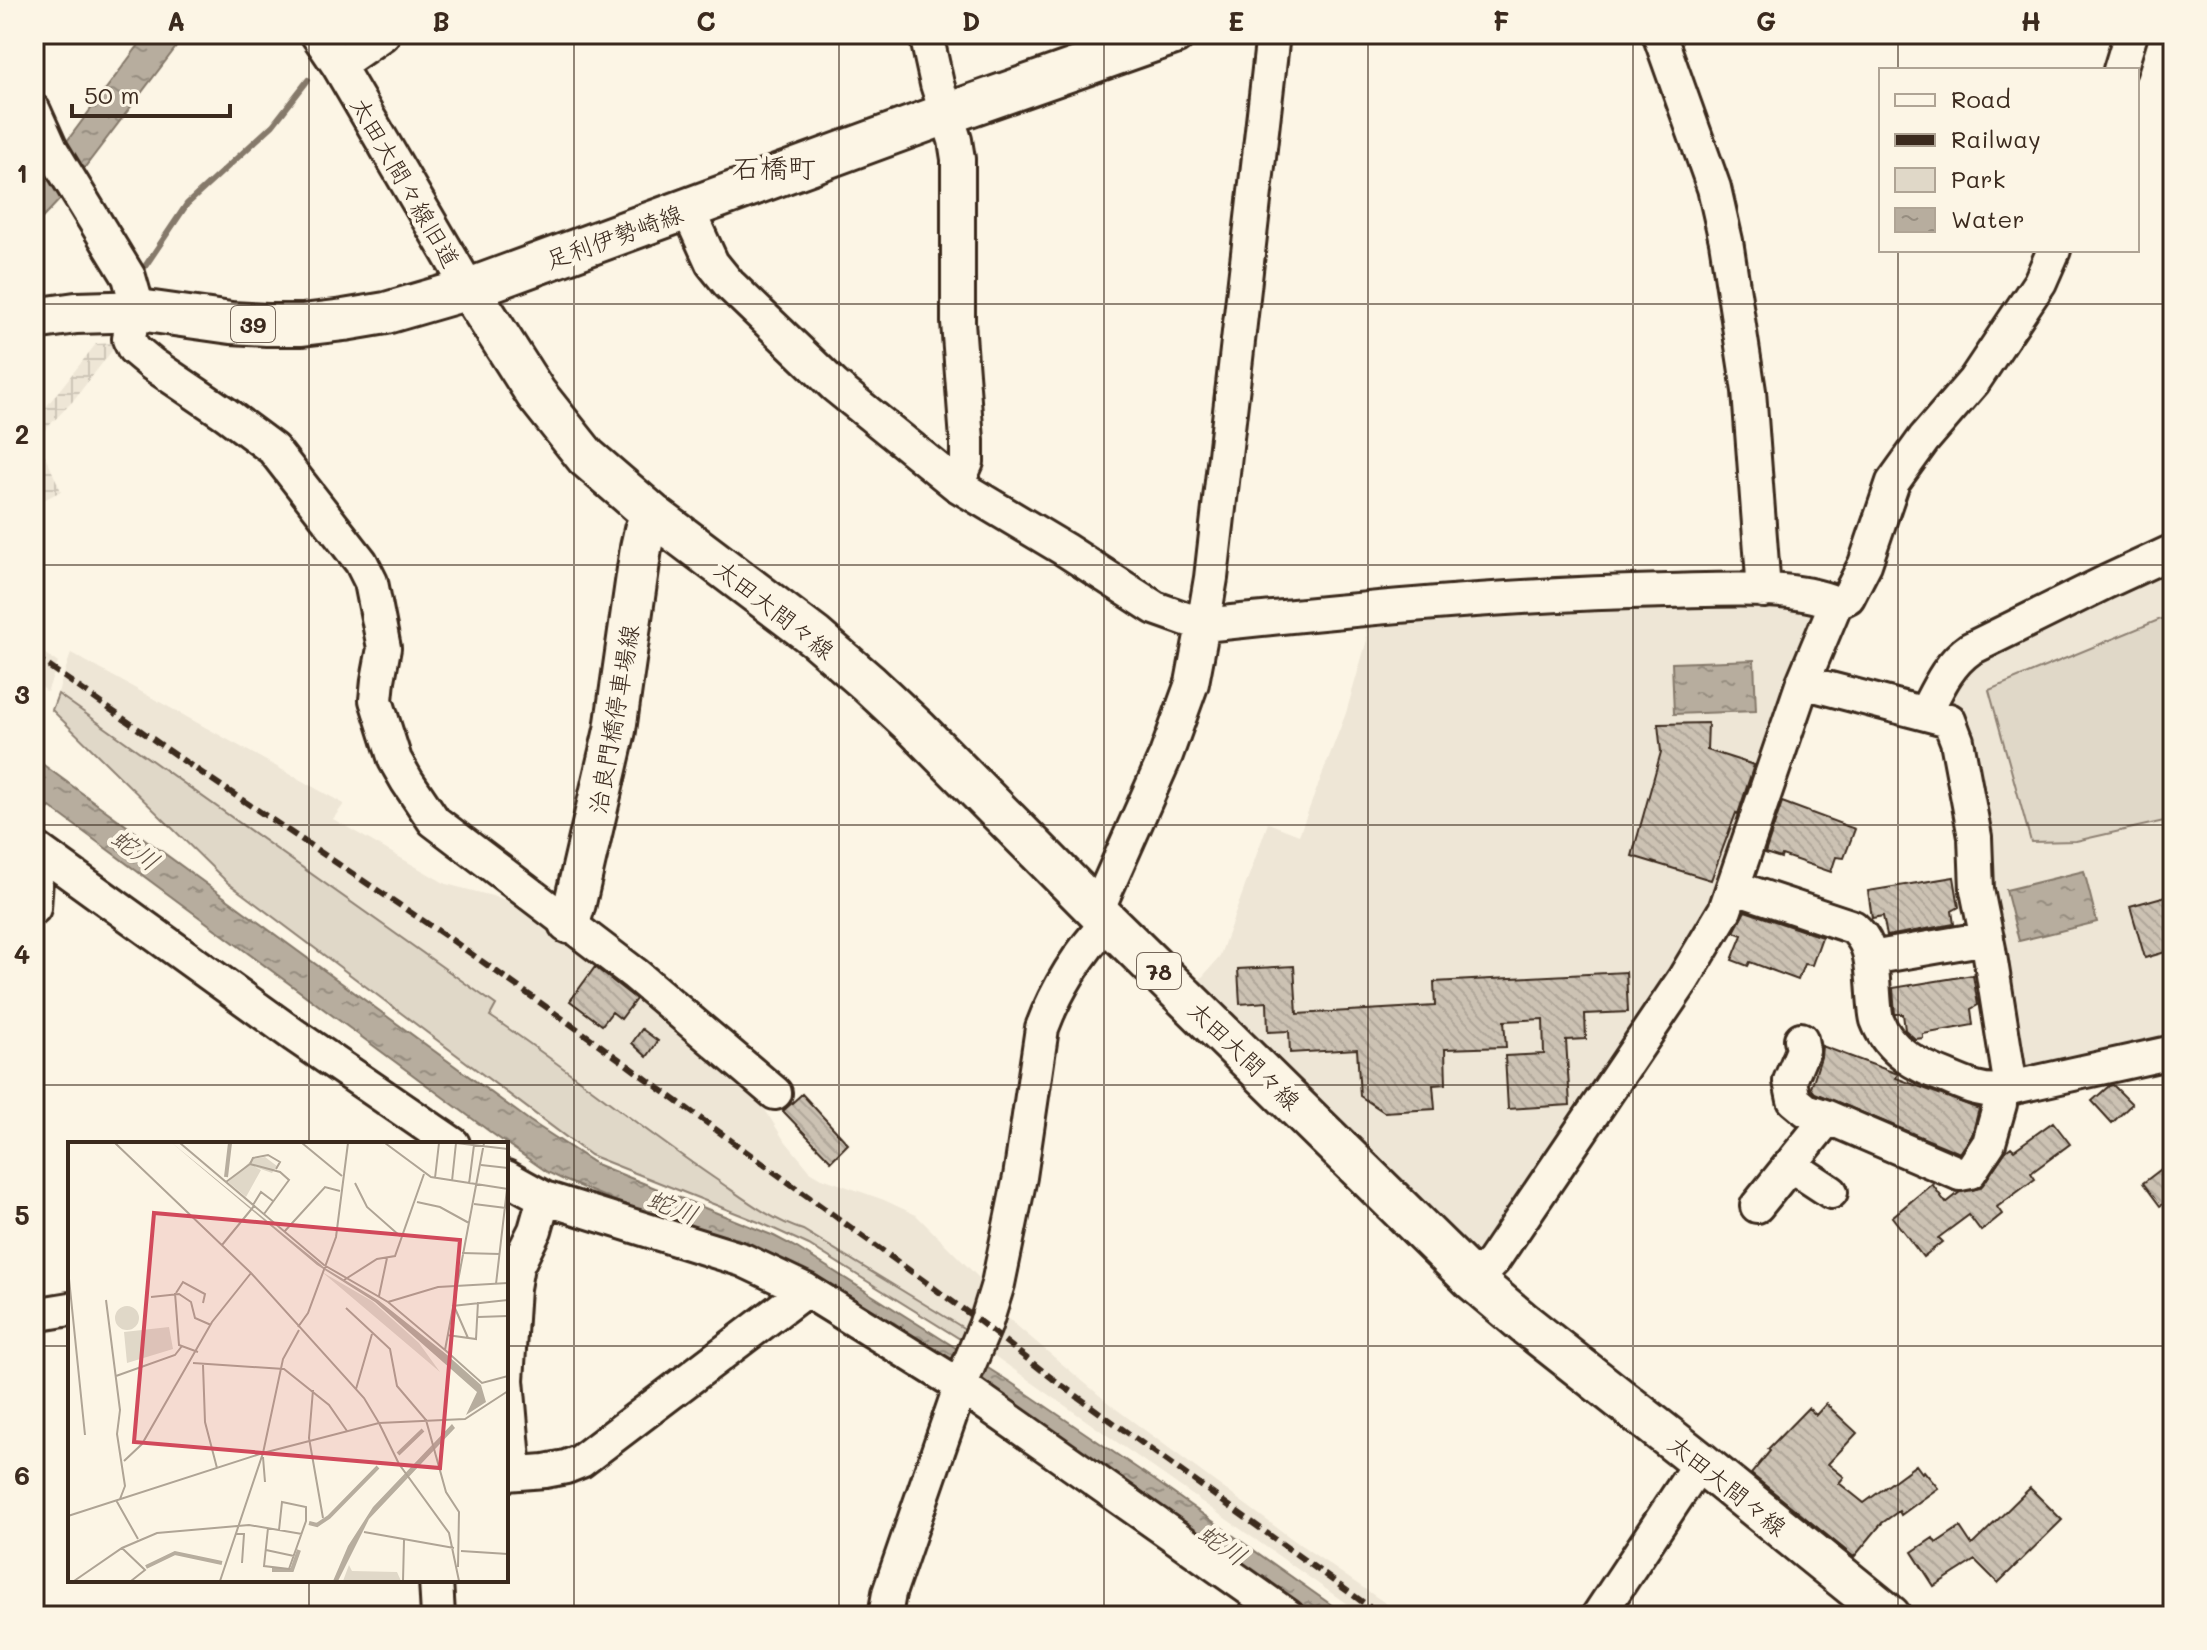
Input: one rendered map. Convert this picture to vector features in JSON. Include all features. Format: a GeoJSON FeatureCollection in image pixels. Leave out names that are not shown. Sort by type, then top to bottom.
{"type":"FeatureCollection","features":[{"type":"Feature","properties":{"kind":"main road","name":"足利伊勢崎線"},"geometry":{"type":"LineString","coordinates":[[34,319],[76,313],[146,311],[243,324],[302,325],[386,313],[469,289],[1174,34]]}},
{"type":"Feature","properties":{"kind":"main road","name":"太田大間々線"},"geometry":{"type":"LineString","coordinates":[[469,289],[536,394],[586,457],[652,514],[815,637],[868,683],[1474,1281],[1890,1616]]}},
{"type":"Feature","properties":{"kind":"main road","name":"治良門橋停車場線"},"geometry":{"type":"LineString","coordinates":[[569,923],[615,730],[641,548],[652,514]]}},
{"type":"Feature","properties":{"kind":"street","name":"太田大間々線旧道"},"geometry":{"type":"LineString","coordinates":[[317,34],[469,289]]}},
{"type":"Feature","properties":{"kind":"street"},"geometry":{"type":"LineString","coordinates":[[338,65],[383,34]]}},
{"type":"Feature","properties":{"kind":"street"},"geometry":{"type":"LineString","coordinates":[[926,34],[958,159],[958,322],[967,462],[957,485]]}},
{"type":"Feature","properties":{"kind":"street"},"geometry":{"type":"LineString","coordinates":[[885,1616],[889,1593],[998,1284],[1020,1177],[1042,1028],[1066,978],[1094,938],[1102,914],[1103,897],[1166,755],[1192,683],[1211,578],[1273,34]]}},
{"type":"Feature","properties":{"kind":"street"},"geometry":{"type":"LineString","coordinates":[[1659,34],[1714,188],[1726,241],[1749,391],[1764,591]]}},
{"type":"Feature","properties":{"kind":"street"},"geometry":{"type":"LineString","coordinates":[[2121,68],[2131,34]]}},
{"type":"Feature","properties":{"kind":"street"},"geometry":{"type":"LineString","coordinates":[[34,111],[51,149],[129,277],[135,298],[129,339],[134,349],[273,449],[361,562],[371,582],[384,648],[376,700],[395,760],[434,821],[635,974],[775,1093]]}},
{"type":"Feature","properties":{"kind":"street"},"geometry":{"type":"LineString","coordinates":[[688,210],[712,263],[729,284],[835,386],[957,485],[1155,608],[1203,625],[1501,597],[1612,592],[1764,591],[1819,596],[1836,603]]}},
{"type":"Feature","properties":{"kind":"street"},"geometry":{"type":"LineString","coordinates":[[1474,1281],[1501,1248],[1683,980],[1725,910],[1803,682],[1836,603],[1848,597],[1865,564],[1893,482],[1924,439],[1974,381],[2040,282],[2053,252]]}},
{"type":"Feature","properties":{"kind":"street"},"geometry":{"type":"LineString","coordinates":[[1925,713],[1959,656],[2173,551]]}},
{"type":"Feature","properties":{"kind":"street"},"geometry":{"type":"LineString","coordinates":[[1801,1039],[1803,1050],[1790,1081],[1794,1100],[1806,1110],[1960,1174],[1970,1172],[1989,1143],[2006,1089],[1987,938],[1977,890],[1975,837],[1957,741],[1949,720],[1803,682]]}},
{"type":"Feature","properties":{"kind":"street"},"geometry":{"type":"LineString","coordinates":[[34,908],[36,848]]}},
{"type":"Feature","properties":{"kind":"street"},"geometry":{"type":"LineString","coordinates":[[36,848],[294,1035],[450,1142]]}},
{"type":"Feature","properties":{"kind":"street"},"geometry":{"type":"LineString","coordinates":[[1733,887],[1853,927],[1864,936],[1871,958],[1876,1018],[1897,1050],[1910,1061],[1977,1089],[1992,1092],[2173,1052]]}},
{"type":"Feature","properties":{"kind":"street"},"geometry":{"type":"LineString","coordinates":[[1871,958],[1987,938]]}},
{"type":"Feature","properties":{"kind":"street"},"geometry":{"type":"LineString","coordinates":[[1757,1206],[1827,1117]]}},
{"type":"Feature","properties":{"kind":"street"},"geometry":{"type":"LineString","coordinates":[[1790,1165],[1831,1192]]}},
{"type":"Feature","properties":{"kind":"street"},"geometry":{"type":"LineString","coordinates":[[508,1178],[544,1198],[743,1260],[806,1290],[962,1383],[1267,1610]]}},
{"type":"Feature","properties":{"kind":"street"},"geometry":{"type":"LineString","coordinates":[[508,1365],[517,1266],[535,1230],[544,1198]]}},
{"type":"Feature","properties":{"kind":"street"},"geometry":{"type":"LineString","coordinates":[[508,1411],[510,1473],[545,1471],[581,1461],[806,1290]]}},
{"type":"Feature","properties":{"kind":"street"},"geometry":{"type":"LineString","coordinates":[[34,1315],[68,1309]]}},
{"type":"Feature","properties":{"kind":"street"},"geometry":{"type":"LineString","coordinates":[[1598,1616],[1700,1462]]}},
{"type":"Feature","properties":{"kind":"street"},"geometry":{"type":"LineString","coordinates":[[436,1582],[438,1616]]}},
{"type":"Feature","properties":{"kind":"shaded area"},"geometry":{"type":"Polygon","coordinates":[[[118,343],[72,402],[37,438],[61,491],[34,505],[34,418],[96,344],[118,343]]]}},
{"type":"Feature","properties":{"kind":"shaded area"},"geometry":{"type":"Polygon","coordinates":[[[2173,564],[2173,1040],[2036,1074],[2021,1067],[1943,704],[1978,657],[2173,564]]]}},
{"type":"Feature","properties":{"kind":"shaded area"},"geometry":{"type":"Polygon","coordinates":[[[1493,603],[1809,603],[1813,614],[1709,915],[1485,1252],[1465,1246],[1197,983],[1219,958],[1268,823],[1299,835],[1346,713],[1367,640],[1364,614],[1493,603]]]}},
{"type":"Feature","properties":{"kind":"shaded area"},"geometry":{"type":"Polygon","coordinates":[[[34,646],[58,663],[47,692],[34,679],[34,646]]]}},
{"type":"Feature","properties":{"kind":"shaded area"},"geometry":{"type":"Polygon","coordinates":[[[71,653],[344,804],[333,819],[446,884],[500,898],[537,914],[639,994],[759,1100],[782,1137],[810,1171],[916,1215],[986,1285],[965,1342],[809,1245],[590,1155],[228,883],[52,710],[71,653]]]}},
{"type":"Feature","properties":{"kind":"shaded area"},"geometry":{"type":"Polygon","coordinates":[[[1003,1314],[1112,1406],[1295,1541],[1404,1616],[1364,1616],[986,1350],[1003,1314]]]}},
{"type":"Feature","properties":{"kind":"green space"},"geometry":{"type":"Polygon","coordinates":[[[2173,614],[2173,819],[2076,841],[2031,842],[1989,690],[2173,614]]]}},
{"type":"Feature","properties":{"kind":"green space"},"geometry":{"type":"Polygon","coordinates":[[[58,694],[496,1005],[490,1016],[685,1158],[768,1214],[803,1230],[970,1332],[965,1342],[809,1245],[590,1155],[228,883],[52,710],[58,694]]]}},
{"type":"Feature","properties":{"kind":"water"},"geometry":{"type":"Polygon","coordinates":[[[147,34],[186,34],[63,196],[34,227],[34,174],[64,145],[147,34]]]}},
{"type":"Feature","properties":{"kind":"water"},"geometry":{"type":"Polygon","coordinates":[[[1754,660],[1756,711],[1674,714],[1672,663],[1754,660]]]}},
{"type":"Feature","properties":{"kind":"water","name":"蛇川"},"geometry":{"type":"Polygon","coordinates":[[[34,758],[530,1121],[596,1164],[797,1248],[1010,1382],[1347,1616],[1308,1616],[1157,1507],[765,1256],[637,1210],[547,1172],[50,807],[34,824],[34,816],[43,803],[34,795],[34,758]]]}},
{"type":"Feature","properties":{"kind":"water"},"geometry":{"type":"Polygon","coordinates":[[[2084,871],[2097,922],[2019,941],[2006,890],[2084,871]]]}},
{"type":"Feature","properties":{"kind":"building"},"geometry":{"type":"Polygon","coordinates":[[[1708,723],[1707,750],[1754,765],[1711,880],[1632,856],[1661,752],[1658,724],[1708,723]]]}},
{"type":"Feature","properties":{"kind":"building"},"geometry":{"type":"Polygon","coordinates":[[[1782,802],[1855,829],[1844,858],[1836,857],[1831,872],[1782,855],[1781,858],[1765,853],[1782,802]]]}},
{"type":"Feature","properties":{"kind":"building"},"geometry":{"type":"Polygon","coordinates":[[[1954,877],[1959,907],[1952,911],[1954,924],[1887,936],[1883,916],[1872,918],[1868,891],[1954,877]]]}},
{"type":"Feature","properties":{"kind":"building"},"geometry":{"type":"Polygon","coordinates":[[[2173,894],[2173,944],[2168,945],[2169,951],[2145,958],[2130,906],[2173,894]]]}},
{"type":"Feature","properties":{"kind":"building"},"geometry":{"type":"Polygon","coordinates":[[[1745,911],[1822,937],[1812,965],[1804,964],[1798,980],[1750,962],[1748,966],[1732,960],[1742,935],[1734,932],[1745,911]]]}},
{"type":"Feature","properties":{"kind":"building"},"geometry":{"type":"Polygon","coordinates":[[[1294,966],[1297,1014],[1435,1006],[1434,982],[1626,972],[1628,1012],[1585,1014],[1586,1039],[1566,1040],[1570,1105],[1508,1109],[1505,1056],[1544,1054],[1543,1019],[1504,1021],[1506,1047],[1445,1049],[1446,1084],[1433,1085],[1435,1109],[1384,1112],[1360,1096],[1357,1049],[1290,1053],[1289,1031],[1268,1032],[1267,1002],[1240,1004],[1238,969],[1294,966]]]}},
{"type":"Feature","properties":{"kind":"building"},"geometry":{"type":"Polygon","coordinates":[[[595,967],[636,999],[621,1019],[612,1012],[602,1025],[570,1001],[595,967]]]}},
{"type":"Feature","properties":{"kind":"building"},"geometry":{"type":"Polygon","coordinates":[[[1973,975],[1978,1005],[1971,1009],[1973,1025],[1923,1034],[1923,1038],[1915,1039],[1905,1030],[1903,1014],[1895,1014],[1893,988],[1973,975]]]}},
{"type":"Feature","properties":{"kind":"building"},"geometry":{"type":"Polygon","coordinates":[[[642,1029],[658,1041],[647,1057],[632,1043],[642,1029]]]}},
{"type":"Feature","properties":{"kind":"building"},"geometry":{"type":"Polygon","coordinates":[[[1822,1046],[1979,1109],[1972,1135],[1960,1153],[1815,1093],[1811,1088],[1822,1046]]]}},
{"type":"Feature","properties":{"kind":"building"},"geometry":{"type":"Polygon","coordinates":[[[2113,1085],[2132,1104],[2112,1123],[2092,1101],[2113,1085]]]}},
{"type":"Feature","properties":{"kind":"building"},"geometry":{"type":"Polygon","coordinates":[[[802,1094],[848,1144],[831,1161],[783,1111],[802,1094]]]}},
{"type":"Feature","properties":{"kind":"building"},"geometry":{"type":"Polygon","coordinates":[[[2053,1122],[2070,1144],[2031,1173],[2035,1179],[1997,1207],[2002,1214],[1981,1231],[1969,1215],[1938,1238],[1942,1242],[1923,1257],[1892,1217],[1932,1184],[1946,1203],[1960,1192],[1980,1188],[2006,1151],[2011,1147],[2014,1150],[2053,1122]]]}},
{"type":"Feature","properties":{"kind":"building"},"geometry":{"type":"Polygon","coordinates":[[[2173,1160],[2173,1216],[2163,1204],[2160,1206],[2143,1183],[2173,1160]]]}},
{"type":"Feature","properties":{"kind":"building"},"geometry":{"type":"Polygon","coordinates":[[[1826,1404],[1857,1433],[1828,1464],[1844,1477],[1839,1483],[1864,1503],[1916,1465],[1938,1488],[1901,1515],[1899,1511],[1882,1523],[1854,1557],[1751,1474],[1770,1451],[1768,1449],[1808,1408],[1816,1415],[1826,1404]]]}},
{"type":"Feature","properties":{"kind":"building"},"geometry":{"type":"Polygon","coordinates":[[[2030,1488],[2062,1520],[1998,1583],[1975,1560],[1934,1586],[1912,1552],[1933,1538],[1936,1543],[1960,1527],[1972,1545],[2030,1488]]]}},
{"type":"Feature","properties":{"kind":"waterway"},"geometry":{"type":"LineString","coordinates":[[144,268],[187,204],[273,125],[308,80]]}},
{"type":"Feature","properties":{"kind":"railway"},"geometry":{"type":"LineString","coordinates":[[34,656],[184,761],[449,938],[590,1038],[975,1318],[1053,1379],[1382,1616]]}},
{"type":"Feature","properties":{"kind":"district","name":"石橋町"},"geometry":{"type":"Point","coordinates":[774,167]}}]}
